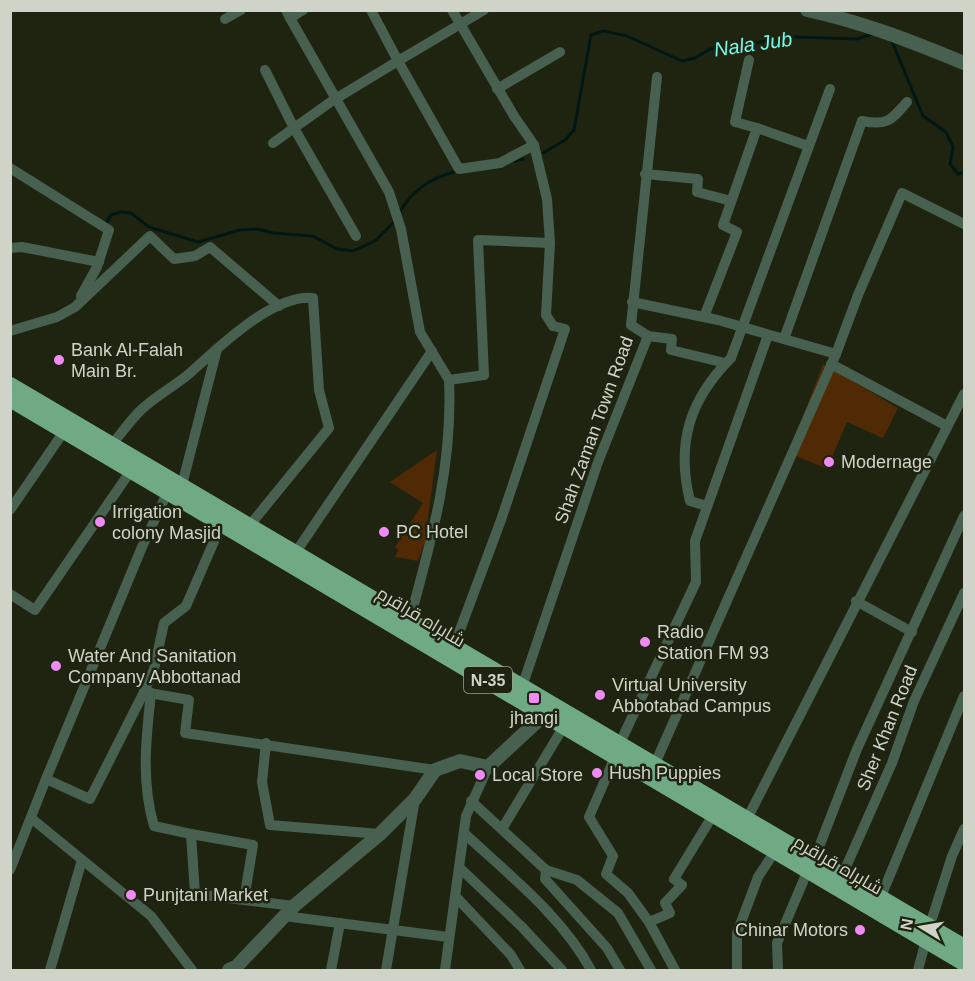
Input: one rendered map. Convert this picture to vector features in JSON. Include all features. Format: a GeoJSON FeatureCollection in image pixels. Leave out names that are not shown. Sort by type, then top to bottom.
{"type":"FeatureCollection","features":[{"type":"Feature","properties":{"kind":"highway","name":"شاہراہ قراقرم"},"geometry":{"type":"LineString","coordinates":[[10,385],[112,444],[222,523],[564,726],[633,760],[713,815],[775,850],[842,876],[880,899],[964,963]]}},
{"type":"Feature","properties":{"kind":"highway","name":"شاہراہ قراقرم"},"geometry":{"type":"LineString","coordinates":[[10,399],[132,469],[249,525],[296,552],[522,687],[617,751]]}},
{"type":"Feature","properties":{"kind":"highway","name":"شاہراہ قراقرم"},"geometry":{"type":"LineString","coordinates":[[633,760],[654,766],[747,819],[811,865],[928,934],[964,947]]}},
{"type":"Feature","properties":{"kind":"street"},"geometry":{"type":"LineString","coordinates":[[225,19],[241,10]]}},
{"type":"Feature","properties":{"kind":"street"},"geometry":{"type":"LineString","coordinates":[[303,10],[288,14],[389,192],[400,225],[420,332],[449,380],[448,435],[439,514],[410,619]]}},
{"type":"Feature","properties":{"kind":"street"},"geometry":{"type":"LineString","coordinates":[[370,10],[459,169],[500,164],[534,145]]}},
{"type":"Feature","properties":{"kind":"street"},"geometry":{"type":"LineString","coordinates":[[452,10],[497,89],[534,145],[544,180],[550,243],[546,315],[553,326],[565,329],[501,520],[454,646]]}},
{"type":"Feature","properties":{"kind":"street"},"geometry":{"type":"LineString","coordinates":[[273,143],[335,98],[484,10]]}},
{"type":"Feature","properties":{"kind":"street"},"geometry":{"type":"LineString","coordinates":[[807,10],[870,26],[918,42],[964,63]]}},
{"type":"Feature","properties":{"kind":"street"},"geometry":{"type":"LineString","coordinates":[[497,89],[560,52]]}},
{"type":"Feature","properties":{"kind":"street"},"geometry":{"type":"LineString","coordinates":[[749,60],[735,122],[808,146]]}},
{"type":"Feature","properties":{"kind":"street"},"geometry":{"type":"LineString","coordinates":[[265,70],[294,128],[356,236]]}},
{"type":"Feature","properties":{"kind":"street","name":"Shah Zaman Town Road"},"geometry":{"type":"LineString","coordinates":[[522,687],[598,462],[648,336],[631,326],[645,174],[657,77]]}},
{"type":"Feature","properties":{"kind":"street"},"geometry":{"type":"LineString","coordinates":[[707,506],[690,501],[683,448],[693,410],[714,375],[731,357],[830,89]]}},
{"type":"Feature","properties":{"kind":"street"},"geometry":{"type":"LineString","coordinates":[[784,339],[862,121],[878,124],[891,120],[907,102]]}},
{"type":"Feature","properties":{"kind":"street"},"geometry":{"type":"LineString","coordinates":[[704,317],[737,232],[723,225],[757,128]]}},
{"type":"Feature","properties":{"kind":"street"},"geometry":{"type":"LineString","coordinates":[[10,168],[109,230],[99,262],[75,307]]}},
{"type":"Feature","properties":{"kind":"street"},"geometry":{"type":"LineString","coordinates":[[645,174],[698,179],[697,192],[731,201]]}},
{"type":"Feature","properties":{"kind":"street"},"geometry":{"type":"LineString","coordinates":[[654,766],[833,359],[858,294],[902,193],[964,224]]}},
{"type":"Feature","properties":{"kind":"street"},"geometry":{"type":"LineString","coordinates":[[10,331],[57,316],[75,307],[150,236],[174,259],[195,256],[210,248],[279,306]]}},
{"type":"Feature","properties":{"kind":"street"},"geometry":{"type":"LineString","coordinates":[[449,380],[484,375],[478,240],[550,243]]}},
{"type":"Feature","properties":{"kind":"street"},"geometry":{"type":"LineString","coordinates":[[10,243],[16,247],[99,262]]}},
{"type":"Feature","properties":{"kind":"street"},"geometry":{"type":"LineString","coordinates":[[112,444],[142,409],[188,375],[228,337],[279,306],[300,297],[314,298],[320,390],[329,428],[249,525]]}},
{"type":"Feature","properties":{"kind":"street"},"geometry":{"type":"LineString","coordinates":[[632,302],[704,317],[784,339],[833,359],[947,426]]}},
{"type":"Feature","properties":{"kind":"street"},"geometry":{"type":"LineString","coordinates":[[675,970],[649,922],[628,893],[606,874],[613,856],[589,817],[617,751],[696,582],[695,541],[768,335]]}},
{"type":"Feature","properties":{"kind":"street"},"geometry":{"type":"LineString","coordinates":[[648,336],[672,339],[671,350],[725,363]]}},
{"type":"Feature","properties":{"kind":"street"},"geometry":{"type":"LineString","coordinates":[[10,870],[46,779],[175,488],[217,347]]}},
{"type":"Feature","properties":{"kind":"street"},"geometry":{"type":"LineString","coordinates":[[296,552],[432,351]]}},
{"type":"Feature","properties":{"kind":"street"},"geometry":{"type":"LineString","coordinates":[[747,819],[856,601],[964,394]]}},
{"type":"Feature","properties":{"kind":"street"},"geometry":{"type":"LineString","coordinates":[[10,510],[65,430]]}},
{"type":"Feature","properties":{"kind":"street"},"geometry":{"type":"LineString","coordinates":[[10,594],[34,610],[132,469]]}},
{"type":"Feature","properties":{"kind":"street"},"geometry":{"type":"LineString","coordinates":[[778,970],[777,943],[857,749],[964,516]]}},
{"type":"Feature","properties":{"kind":"street"},"geometry":{"type":"LineString","coordinates":[[222,523],[186,606],[164,623],[148,693],[145,747],[147,805],[154,826],[253,845],[244,900]]}},
{"type":"Feature","properties":{"kind":"street","name":"Sher Khan Road"},"geometry":{"type":"LineString","coordinates":[[842,876],[892,762],[914,701],[964,593]]}},
{"type":"Feature","properties":{"kind":"street"},"geometry":{"type":"LineString","coordinates":[[856,601],[912,632]]}},
{"type":"Feature","properties":{"kind":"street"},"geometry":{"type":"LineString","coordinates":[[46,779],[90,799],[148,693]]}},
{"type":"Feature","properties":{"kind":"street"},"geometry":{"type":"LineString","coordinates":[[148,693],[189,700],[185,733],[266,743],[435,770],[460,761],[488,767]]}},
{"type":"Feature","properties":{"kind":"street"},"geometry":{"type":"LineString","coordinates":[[880,899],[964,696]]}},
{"type":"Feature","properties":{"kind":"street"},"geometry":{"type":"LineString","coordinates":[[445,970],[448,937],[461,869],[464,833],[471,801],[488,767],[544,714]]}},
{"type":"Feature","properties":{"kind":"street"},"geometry":{"type":"LineString","coordinates":[[502,829],[564,726]]}},
{"type":"Feature","properties":{"kind":"street"},"geometry":{"type":"LineString","coordinates":[[266,743],[262,782],[270,825],[380,834]]}},
{"type":"Feature","properties":{"kind":"street"},"geometry":{"type":"LineString","coordinates":[[234,969],[294,906],[380,834],[415,799],[435,770]]}},
{"type":"Feature","properties":{"kind":"street"},"geometry":{"type":"LineString","coordinates":[[386,970],[415,799]]}},
{"type":"Feature","properties":{"kind":"street"},"geometry":{"type":"LineString","coordinates":[[471,801],[546,870],[577,880],[618,913],[651,970]]}},
{"type":"Feature","properties":{"kind":"street"},"geometry":{"type":"LineString","coordinates":[[649,922],[670,913],[665,903],[682,885],[674,879],[713,815]]}},
{"type":"Feature","properties":{"kind":"street"},"geometry":{"type":"LineString","coordinates":[[31,818],[151,916],[192,970]]}},
{"type":"Feature","properties":{"kind":"street"},"geometry":{"type":"LineString","coordinates":[[918,970],[952,856],[964,829]]}},
{"type":"Feature","properties":{"kind":"street"},"geometry":{"type":"LineString","coordinates":[[464,833],[530,894],[579,948],[591,970]]}},
{"type":"Feature","properties":{"kind":"street"},"geometry":{"type":"LineString","coordinates":[[191,834],[195,894],[294,906]]}},
{"type":"Feature","properties":{"kind":"street"},"geometry":{"type":"LineString","coordinates":[[737,970],[737,933],[758,877],[775,850]]}},
{"type":"Feature","properties":{"kind":"street"},"geometry":{"type":"LineString","coordinates":[[50,970],[82,860]]}},
{"type":"Feature","properties":{"kind":"street"},"geometry":{"type":"LineString","coordinates":[[461,869],[521,926],[562,970]]}},
{"type":"Feature","properties":{"kind":"street"},"geometry":{"type":"LineString","coordinates":[[546,870],[544,879],[607,948],[620,970]]}},
{"type":"Feature","properties":{"kind":"street"},"geometry":{"type":"LineString","coordinates":[[456,897],[511,955],[520,970]]}},
{"type":"Feature","properties":{"kind":"street"},"geometry":{"type":"LineString","coordinates":[[284,916],[448,937]]}},
{"type":"Feature","properties":{"kind":"street"},"geometry":{"type":"LineString","coordinates":[[331,970],[340,923]]}},
{"type":"Feature","properties":{"kind":"shaded area"},"geometry":{"type":"Polygon","coordinates":[[[823,364],[898,408],[883,438],[847,422],[827,469],[789,453],[823,364]]]}},
{"type":"Feature","properties":{"kind":"shaded area"},"geometry":{"type":"Polygon","coordinates":[[[437,450],[425,541],[418,561],[395,557],[398,550],[395,547],[423,503],[390,482],[437,450]]]}},
{"type":"Feature","properties":{"kind":"waterway","name":"Nala Jub"},"geometry":{"type":"LineString","coordinates":[[543,153],[565,140],[574,130],[591,35],[604,31],[627,36],[682,61],[695,58],[710,49],[796,37],[857,39],[875,33]]}},
{"type":"Feature","properties":{"kind":"waterway","name":"Nala Jub"},"geometry":{"type":"LineString","coordinates":[[891,39],[923,116],[946,132],[953,147],[950,164],[958,174],[964,172]]}},
{"type":"Feature","properties":{"kind":"waterway","name":"Nala Jub"},"geometry":{"type":"LineString","coordinates":[[514,161],[523,159]]}},
{"type":"Feature","properties":{"kind":"waterway","name":"Nala Jub"},"geometry":{"type":"LineString","coordinates":[[399,213],[417,191],[439,177],[457,171]]}},
{"type":"Feature","properties":{"kind":"waterway","name":"Nala Jub"},"geometry":{"type":"LineString","coordinates":[[105,225],[111,215],[121,212],[131,213],[149,227],[198,242],[240,230],[257,229],[273,233],[313,236],[337,249],[353,251],[375,241],[395,221]]}},
{"type":"Feature","properties":{"kind":"place","name":"Bank Al-Falah Main Br."},"geometry":{"type":"Point","coordinates":[59,360]}},
{"type":"Feature","properties":{"kind":"place","name":"Modernage"},"geometry":{"type":"Point","coordinates":[829,462]}},
{"type":"Feature","properties":{"kind":"place","name":"Irrigation colony Masjid"},"geometry":{"type":"Point","coordinates":[100,522]}},
{"type":"Feature","properties":{"kind":"place","name":"PC Hotel"},"geometry":{"type":"Point","coordinates":[384,532]}},
{"type":"Feature","properties":{"kind":"place","name":"Radio Station FM 93"},"geometry":{"type":"Point","coordinates":[645,642]}},
{"type":"Feature","properties":{"kind":"place","name":"Water And Sanitation Company Abbottanad"},"geometry":{"type":"Point","coordinates":[56,666]}},
{"type":"Feature","properties":{"kind":"place","name":"Virtual University Abbotabad Campus"},"geometry":{"type":"Point","coordinates":[600,695]}},
{"type":"Feature","properties":{"kind":"place","name":"jhangi"},"geometry":{"type":"Point","coordinates":[534,698]}},
{"type":"Feature","properties":{"kind":"place","name":"Hush Puppies"},"geometry":{"type":"Point","coordinates":[597,773]}},
{"type":"Feature","properties":{"kind":"place","name":"Local Store"},"geometry":{"type":"Point","coordinates":[480,775]}},
{"type":"Feature","properties":{"kind":"place","name":"Punjtani Market"},"geometry":{"type":"Point","coordinates":[131,895]}},
{"type":"Feature","properties":{"kind":"place","name":"Chinar Motors"},"geometry":{"type":"Point","coordinates":[860,930]}}]}
